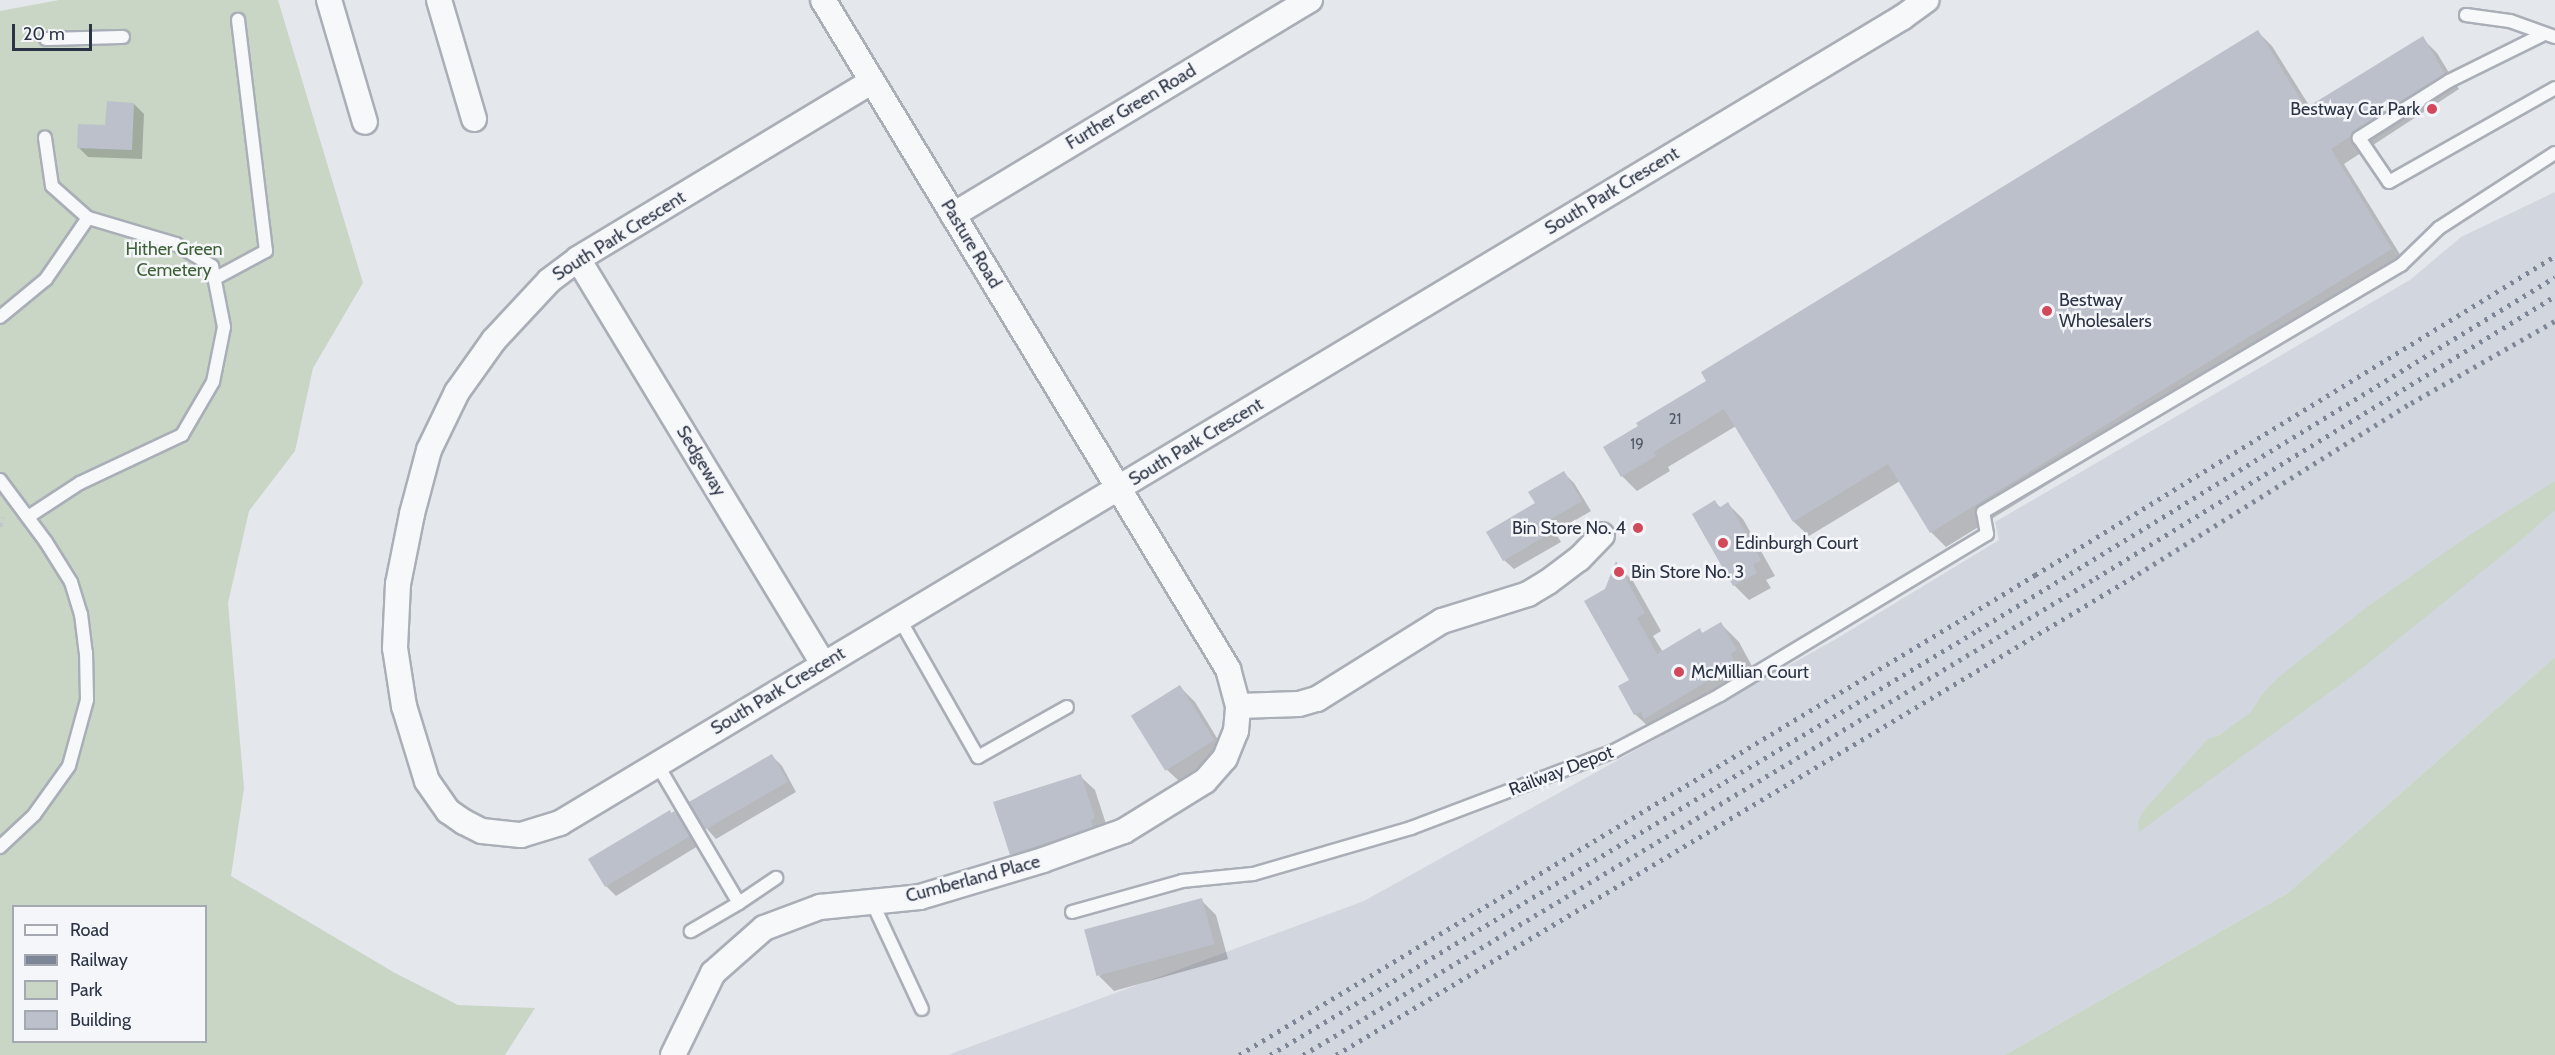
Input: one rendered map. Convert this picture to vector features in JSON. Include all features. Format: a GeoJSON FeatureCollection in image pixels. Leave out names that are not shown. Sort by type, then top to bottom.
{"type":"FeatureCollection","features":[{"type":"Feature","properties":{"kind":"street"},"geometry":{"type":"LineString","coordinates":[[329,0],[365,122]]}},
{"type":"Feature","properties":{"kind":"street"},"geometry":{"type":"LineString","coordinates":[[439,0],[474,119]]}},
{"type":"Feature","properties":{"kind":"street","name":"Pasture Road"},"geometry":{"type":"LineString","coordinates":[[823,0],[1119,489]]}},
{"type":"Feature","properties":{"kind":"street","name":"Further Green Road"},"geometry":{"type":"LineString","coordinates":[[953,215],[1310,0]]}},
{"type":"Feature","properties":{"kind":"street","name":"South Park Crescent"},"geometry":{"type":"LineString","coordinates":[[871,82],[578,259],[549,281],[519,310],[472,367],[452,401],[429,450],[412,514],[398,584],[395,648],[398,680],[414,740],[431,788],[448,811],[482,831],[522,836],[540,832],[561,823],[823,663],[1119,489],[1903,17],[1926,0]]}},
{"type":"Feature","properties":{"kind":"street","name":"Sedgeway"},"geometry":{"type":"LineString","coordinates":[[578,259],[823,663]]}},
{"type":"Feature","properties":{"kind":"street","name":"Cumberland Place"},"geometry":{"type":"LineString","coordinates":[[674,1055],[714,973],[764,928],[820,907],[920,897],[1043,860],[1124,831],[1205,781],[1225,758],[1236,732],[1238,706],[1228,669],[1119,489]]}},
{"type":"Feature","properties":{"kind":"street"},"geometry":{"type":"LineString","coordinates":[[1238,706],[1299,704],[1317,699],[1442,621],[1506,602],[1538,588],[1578,559],[1602,535]]}},
{"type":"Feature","properties":{"kind":"lane"},"geometry":{"type":"LineString","coordinates":[[2466,15],[2510,21],[2549,36]]}},
{"type":"Feature","properties":{"kind":"lane"},"geometry":{"type":"LineString","coordinates":[[214,279],[266,251],[238,20]]}},
{"type":"Feature","properties":{"kind":"lane"},"geometry":{"type":"LineString","coordinates":[[2549,36],[2449,81],[2359,138],[2389,182],[2555,88]]}},
{"type":"Feature","properties":{"kind":"lane"},"geometry":{"type":"LineString","coordinates":[[46,39],[123,37]]}},
{"type":"Feature","properties":{"kind":"lane"},"geometry":{"type":"LineString","coordinates":[[28,517],[80,483],[182,435],[213,382],[224,327],[212,266],[176,244],[88,218],[52,186],[45,138]]}},
{"type":"Feature","properties":{"kind":"lane","name":"Railway Depot"},"geometry":{"type":"LineString","coordinates":[[1072,912],[1182,881],[1253,874],[1411,828],[1614,751],[1720,695],[1987,534],[1983,512],[2401,265],[2439,228],[2555,153]]}},
{"type":"Feature","properties":{"kind":"lane"},"geometry":{"type":"LineString","coordinates":[[0,317],[46,279],[88,218]]}},
{"type":"Feature","properties":{"kind":"lane"},"geometry":{"type":"LineString","coordinates":[[0,480],[28,517],[71,582],[78,603],[86,651],[87,700],[69,766],[34,815],[0,847]]}},
{"type":"Feature","properties":{"kind":"lane"},"geometry":{"type":"LineString","coordinates":[[899,618],[978,757],[1067,707]]}},
{"type":"Feature","properties":{"kind":"lane"},"geometry":{"type":"LineString","coordinates":[[657,764],[739,903]]}},
{"type":"Feature","properties":{"kind":"lane"},"geometry":{"type":"LineString","coordinates":[[691,931],[776,878]]}},
{"type":"Feature","properties":{"kind":"lane"},"geometry":{"type":"LineString","coordinates":[[872,902],[921,1009]]}},
{"type":"Feature","properties":{"kind":"shaded area"},"geometry":{"type":"Polygon","coordinates":[[[2555,192],[2555,657],[2288,893],[2005,1055],[948,1055],[1364,901],[1836,639],[1999,540],[1995,522],[2410,280],[2461,237],[2555,192]]]}},
{"type":"Feature","properties":{"kind":"green space","name":"Hither Green Cemetery"},"geometry":{"type":"Polygon","coordinates":[[[59,0],[278,0],[363,283],[313,368],[295,451],[249,511],[228,603],[244,788],[231,876],[395,973],[458,1005],[535,1008],[505,1055],[0,1055],[0,11],[59,0]]]}},
{"type":"Feature","properties":{"kind":"green space"},"geometry":{"type":"Polygon","coordinates":[[[2555,481],[2555,510],[2521,540],[2360,670],[2139,832],[2138,821],[2145,809],[2208,739],[2220,735],[2251,712],[2264,692],[2278,678],[2367,607],[2467,537],[2555,481]]]}},
{"type":"Feature","properties":{"kind":"green space"},"geometry":{"type":"Polygon","coordinates":[[[2555,657],[2555,1055],[2005,1055],[2288,893],[2555,657]]]}},
{"type":"Feature","properties":{"kind":"building","name":"Bestway Wholesalers"},"geometry":{"type":"Polygon","coordinates":[[[2258,30],[2306,108],[2423,36],[2445,74],[2331,149],[2392,249],[1930,533],[1888,464],[1793,522],[1724,409],[1654,452],[1656,456],[1621,477],[1603,447],[1638,426],[1636,423],[1706,381],[1701,372],[2258,30]]]}},
{"type":"Feature","properties":{"kind":"building"},"geometry":{"type":"Polygon","coordinates":[[[107,101],[134,103],[132,150],[77,148],[78,124],[105,125],[107,101]]]}},
{"type":"Feature","properties":{"kind":"building"},"geometry":{"type":"Polygon","coordinates":[[[1564,471],[1582,501],[1546,522],[1552,532],[1503,561],[1486,532],[1535,503],[1528,492],[1564,471]]]}},
{"type":"Feature","properties":{"kind":"building","name":"Edinburgh Court"},"geometry":{"type":"Polygon","coordinates":[[[1715,500],[1719,508],[1728,502],[1761,560],[1753,565],[1757,573],[1733,586],[1692,514],[1715,500]]]}},
{"type":"Feature","properties":{"kind":"building"},"geometry":{"type":"Polygon","coordinates":[[[1616,561],[1645,613],[1637,618],[1657,654],[1700,628],[1702,633],[1721,622],[1737,650],[1731,654],[1736,664],[1644,719],[1641,712],[1634,715],[1618,686],[1629,680],[1584,601],[1605,589],[1616,561]]]}},
{"type":"Feature","properties":{"kind":"building"},"geometry":{"type":"Polygon","coordinates":[[[1180,685],[1214,740],[1165,771],[1131,716],[1180,685]]]}},
{"type":"Feature","properties":{"kind":"building"},"geometry":{"type":"Polygon","coordinates":[[[772,754],[788,782],[705,830],[689,802],[772,754]]]}},
{"type":"Feature","properties":{"kind":"building"},"geometry":{"type":"Polygon","coordinates":[[[1081,774],[1095,818],[1091,820],[1093,827],[1010,855],[993,802],[1081,774]]]}},
{"type":"Feature","properties":{"kind":"building"},"geometry":{"type":"Polygon","coordinates":[[[670,810],[671,813],[675,811],[690,836],[605,887],[588,859],[670,810]]]}},
{"type":"Feature","properties":{"kind":"building"},"geometry":{"type":"Polygon","coordinates":[[[1202,898],[1214,944],[1097,976],[1084,930],[1202,898]]]}},
{"type":"Feature","properties":{"kind":"railway"},"geometry":{"type":"LineString","coordinates":[[1239,1055],[2035,575],[2555,256]]}},
{"type":"Feature","properties":{"kind":"railway"},"geometry":{"type":"LineString","coordinates":[[1270,1055],[1978,630],[2555,277]]}},
{"type":"Feature","properties":{"kind":"railway"},"geometry":{"type":"LineString","coordinates":[[1303,1055],[2096,578],[2555,296]]}},
{"type":"Feature","properties":{"kind":"railway"},"geometry":{"type":"LineString","coordinates":[[1336,1055],[2138,574],[2411,403],[2555,321]]}},
{"type":"Feature","properties":{"kind":"place","name":"Bestway Car Park"},"geometry":{"type":"Point","coordinates":[2432,109]}},
{"type":"Feature","properties":{"kind":"place","name":"Bestway Wholesalers"},"geometry":{"type":"Point","coordinates":[2047,311]}},
{"type":"Feature","properties":{"kind":"place","name":"Bin Store No. 4"},"geometry":{"type":"Point","coordinates":[1638,528]}},
{"type":"Feature","properties":{"kind":"place","name":"Edinburgh Court"},"geometry":{"type":"Point","coordinates":[1723,543]}},
{"type":"Feature","properties":{"kind":"place","name":"Bin Store No. 3"},"geometry":{"type":"Point","coordinates":[1619,572]}},
{"type":"Feature","properties":{"kind":"place","name":"McMillian Court"},"geometry":{"type":"Point","coordinates":[1679,672]}}]}
